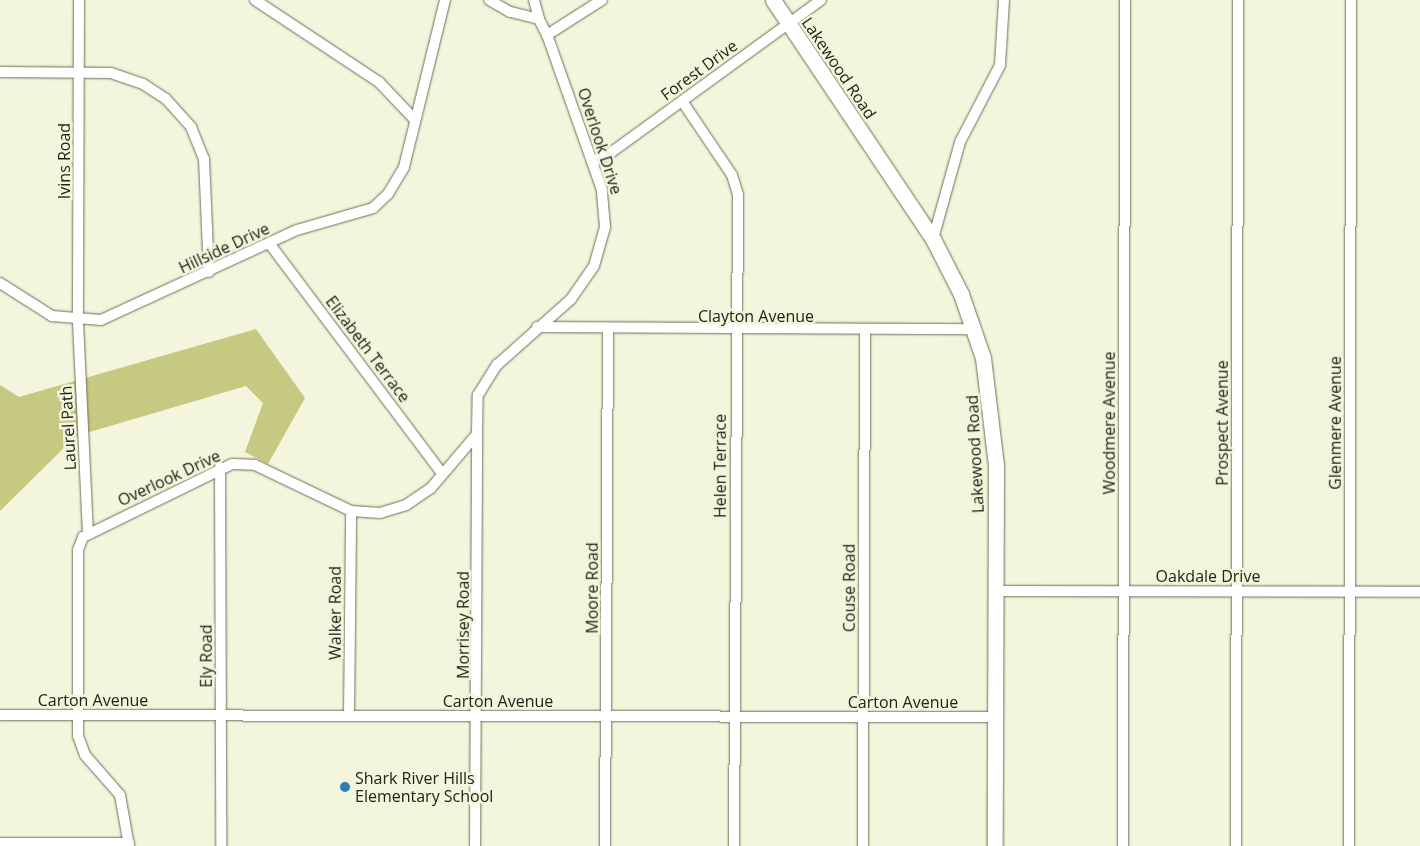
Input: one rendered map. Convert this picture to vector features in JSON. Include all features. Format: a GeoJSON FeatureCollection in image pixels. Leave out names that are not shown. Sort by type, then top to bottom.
{"type":"FeatureCollection","features":[{"type":"Feature","properties":{"kind":"street","name":"Ivins Road"},"geometry":{"type":"LineString","coordinates":[[78,322],[79,0]]}},
{"type":"Feature","properties":{"kind":"street"},"geometry":{"type":"LineString","coordinates":[[255,0],[379,82],[414,119]]}},
{"type":"Feature","properties":{"kind":"street","name":"Hillside Drive"},"geometry":{"type":"LineString","coordinates":[[0,283],[52,316],[78,322],[126,311],[269,243],[310,226],[359,214],[384,199],[404,167],[414,119],[445,0]]}},
{"type":"Feature","properties":{"kind":"street"},"geometry":{"type":"LineString","coordinates":[[489,0],[510,12],[539,19]]}},
{"type":"Feature","properties":{"kind":"street","name":"Overlook Drive"},"geometry":{"type":"LineString","coordinates":[[88,533],[220,467],[255,465],[351,511],[380,512],[406,505],[431,488],[442,473],[478,434],[480,391],[517,342],[537,327],[583,284],[601,248],[605,205],[593,160],[547,35],[539,19],[534,0]]}},
{"type":"Feature","properties":{"kind":"street"},"geometry":{"type":"LineString","coordinates":[[547,35],[602,0]]}},
{"type":"Feature","properties":{"kind":"street","name":"Lakewood Road"},"geometry":{"type":"LineString","coordinates":[[773,0],[933,238],[975,329],[994,423],[996,591],[995,846]]}},
{"type":"Feature","properties":{"kind":"street","name":"Forest Drive"},"geometry":{"type":"LineString","coordinates":[[593,160],[682,101],[820,0]]}},
{"type":"Feature","properties":{"kind":"street"},"geometry":{"type":"LineString","coordinates":[[933,238],[960,142],[1000,65],[1004,0]]}},
{"type":"Feature","properties":{"kind":"street","name":"Woodmere Avenue"},"geometry":{"type":"LineString","coordinates":[[1122,846],[1125,0]]}},
{"type":"Feature","properties":{"kind":"street","name":"Prospect Avenue"},"geometry":{"type":"LineString","coordinates":[[1236,846],[1238,0]]}},
{"type":"Feature","properties":{"kind":"street","name":"Glenmere Avenue"},"geometry":{"type":"LineString","coordinates":[[1348,846],[1351,0]]}},
{"type":"Feature","properties":{"kind":"street"},"geometry":{"type":"LineString","coordinates":[[0,72],[111,73],[143,84],[166,99],[190,127],[206,169],[209,272]]}},
{"type":"Feature","properties":{"kind":"street","name":"Helen Terrace"},"geometry":{"type":"LineString","coordinates":[[682,101],[736,183],[734,846]]}},
{"type":"Feature","properties":{"kind":"street","name":"Elizabeth Terrace"},"geometry":{"type":"LineString","coordinates":[[269,243],[442,473]]}},
{"type":"Feature","properties":{"kind":"street","name":"Laurel Path"},"geometry":{"type":"LineString","coordinates":[[78,322],[88,533]]}},
{"type":"Feature","properties":{"kind":"street","name":"Clayton Avenue"},"geometry":{"type":"LineString","coordinates":[[537,327],[608,331],[975,329]]}},
{"type":"Feature","properties":{"kind":"street","name":"Moore Road"},"geometry":{"type":"LineString","coordinates":[[605,846],[608,331]]}},
{"type":"Feature","properties":{"kind":"street","name":"Couse Road"},"geometry":{"type":"LineString","coordinates":[[863,846],[865,331]]}},
{"type":"Feature","properties":{"kind":"street","name":"Morrisey Road"},"geometry":{"type":"LineString","coordinates":[[475,846],[478,434]]}},
{"type":"Feature","properties":{"kind":"street","name":"Ely Road"},"geometry":{"type":"LineString","coordinates":[[220,467],[221,846]]}},
{"type":"Feature","properties":{"kind":"street","name":"Walker Road"},"geometry":{"type":"LineString","coordinates":[[350,716],[351,511]]}},
{"type":"Feature","properties":{"kind":"street"},"geometry":{"type":"LineString","coordinates":[[0,843],[129,845],[120,795],[85,755],[78,736],[78,550],[88,533]]}},
{"type":"Feature","properties":{"kind":"street","name":"Oakdale Drive"},"geometry":{"type":"LineString","coordinates":[[996,591],[1420,592]]}},
{"type":"Feature","properties":{"kind":"street","name":"Carton Avenue"},"geometry":{"type":"LineString","coordinates":[[0,714],[996,717]]}},
{"type":"Feature","properties":{"kind":"green space"},"geometry":{"type":"Polygon","coordinates":[[[256,329],[305,398],[268,464],[245,452],[263,403],[246,386],[76,436],[0,511],[0,385],[19,397],[256,329]]]}},
{"type":"Feature","properties":{"kind":"place","name":"Shark River Hills Elementary School"},"geometry":{"type":"Point","coordinates":[345,787]}}]}
